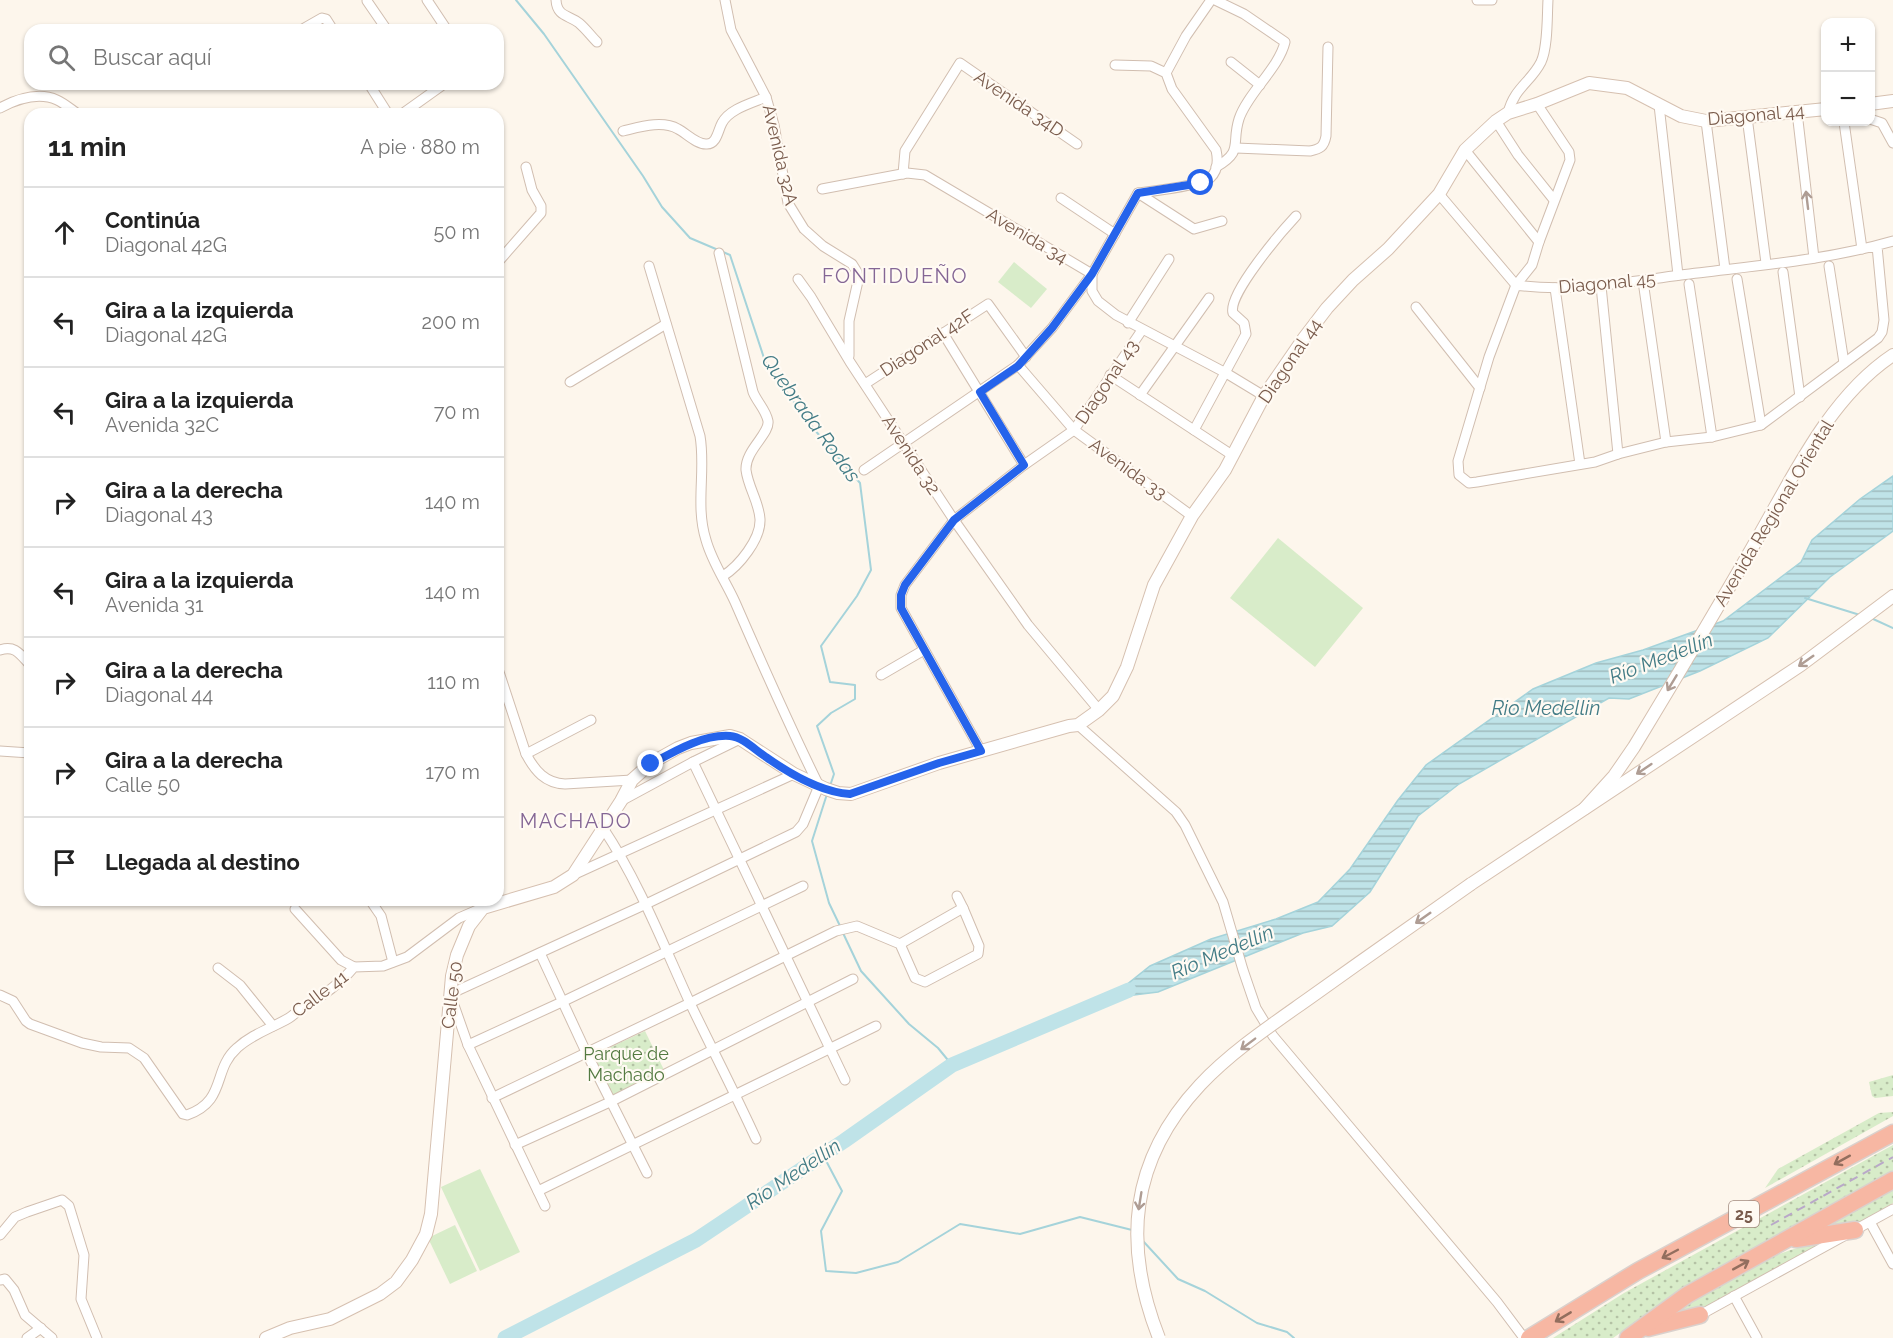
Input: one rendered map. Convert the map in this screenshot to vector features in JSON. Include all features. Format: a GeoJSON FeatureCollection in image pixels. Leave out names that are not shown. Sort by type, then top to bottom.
{"type":"FeatureCollection","features":[{"type":"Feature","properties":{"kind":"highway","name":"25"},"geometry":{"type":"LineString","coordinates":[[1529,1338],[1638,1271],[1893,1132]]}},
{"type":"Feature","properties":{"kind":"highway","name":"25"},"geometry":{"type":"LineString","coordinates":[[1633,1334],[1687,1295],[1893,1180]]}},
{"type":"Feature","properties":{"kind":"highway"},"geometry":{"type":"LineString","coordinates":[[1786,1241],[1863,1226]]}},
{"type":"Feature","properties":{"kind":"highway"},"geometry":{"type":"LineString","coordinates":[[1633,1334],[1700,1315]]}},
{"type":"Feature","properties":{"kind":"main road","name":"Diagonal 44"},"geometry":{"type":"LineString","coordinates":[[823,788],[850,794],[939,763],[1078,725],[1099,710],[1113,696],[1127,667],[1154,585],[1192,516],[1224,470],[1264,396],[1327,308],[1353,280],[1388,249],[1439,194],[1464,150],[1496,121],[1508,113],[1589,83],[1627,88],[1681,116],[1706,121],[1821,109]]}},
{"type":"Feature","properties":{"kind":"main road"},"geometry":{"type":"LineString","coordinates":[[1875,103],[1893,101]]}},
{"type":"Feature","properties":{"kind":"main road","name":"Avenida Regional Oriental"},"geometry":{"type":"LineString","coordinates":[[1585,808],[1614,776],[1634,747],[1797,469],[1837,409],[1872,369],[1893,355]]}},
{"type":"Feature","properties":{"kind":"main road"},"geometry":{"type":"LineString","coordinates":[[1159,1338],[1145,1296],[1138,1261],[1137,1222],[1143,1187],[1153,1155],[1165,1130],[1201,1084],[1231,1057],[1297,1007],[1471,884],[1731,711],[1888,600]]}},
{"type":"Feature","properties":{"kind":"main road"},"geometry":{"type":"LineString","coordinates":[[504,902],[554,887],[573,875],[632,780],[651,764],[690,743],[730,736],[740,739],[794,774],[823,788]]}},
{"type":"Feature","properties":{"kind":"main road"},"geometry":{"type":"LineString","coordinates":[[483,908],[490,906]]}},
{"type":"Feature","properties":{"kind":"main road","name":"Calle 50"},"geometry":{"type":"LineString","coordinates":[[266,1338],[290,1328],[330,1319],[380,1294],[396,1282],[412,1260],[426,1234],[431,1214],[450,994],[457,955],[469,926],[483,908]]}},
{"type":"Feature","properties":{"kind":"street"},"geometry":{"type":"LineString","coordinates":[[427,0],[443,24]]}},
{"type":"Feature","properties":{"kind":"street"},"geometry":{"type":"LineString","coordinates":[[556,0],[559,12],[576,21],[597,42]]}},
{"type":"Feature","properties":{"kind":"street","name":"Avenida 32A"},"geometry":{"type":"LineString","coordinates":[[725,0],[731,30],[766,97],[774,125],[788,203],[795,218],[823,246],[852,264],[856,272],[858,281],[849,321],[850,362]]}},
{"type":"Feature","properties":{"kind":"street"},"geometry":{"type":"LineString","coordinates":[[1166,74],[1186,36],[1213,0],[1244,14],[1283,40],[1285,45],[1239,117],[1235,135],[1236,148],[1232,156],[1216,167]]}},
{"type":"Feature","properties":{"kind":"street"},"geometry":{"type":"LineString","coordinates":[[1478,0],[1492,0]]}},
{"type":"Feature","properties":{"kind":"street"},"geometry":{"type":"LineString","coordinates":[[1508,113],[1511,100],[1540,64],[1544,54],[1548,0]]}},
{"type":"Feature","properties":{"kind":"street"},"geometry":{"type":"LineString","coordinates":[[367,1],[383,24]]}},
{"type":"Feature","properties":{"kind":"street"},"geometry":{"type":"LineString","coordinates":[[310,24],[322,18],[329,24]]}},
{"type":"Feature","properties":{"kind":"street"},"geometry":{"type":"LineString","coordinates":[[1236,148],[1310,151],[1320,149],[1325,144],[1328,48]]}},
{"type":"Feature","properties":{"kind":"street"},"geometry":{"type":"LineString","coordinates":[[1231,62],[1260,86]]}},
{"type":"Feature","properties":{"kind":"street","name":"Avenida 34D"},"geometry":{"type":"LineString","coordinates":[[903,174],[905,151],[960,63],[1077,144]]}},
{"type":"Feature","properties":{"kind":"street"},"geometry":{"type":"LineString","coordinates":[[1115,64],[1151,66],[1166,74],[1172,89],[1216,150],[1218,159],[1211,177],[1201,183],[1138,193]]}},
{"type":"Feature","properties":{"kind":"street"},"geometry":{"type":"LineString","coordinates":[[373,90],[384,108]]}},
{"type":"Feature","properties":{"kind":"street"},"geometry":{"type":"LineString","coordinates":[[411,108],[436,90]]}},
{"type":"Feature","properties":{"kind":"street"},"geometry":{"type":"LineString","coordinates":[[0,108],[29,97],[57,100],[69,108]]}},
{"type":"Feature","properties":{"kind":"street"},"geometry":{"type":"LineString","coordinates":[[623,131],[659,124],[676,128],[701,143],[707,144],[716,138],[722,123],[729,114],[766,97]]}},
{"type":"Feature","properties":{"kind":"street"},"geometry":{"type":"LineString","coordinates":[[1537,104],[1569,152],[1570,160],[1530,270],[1516,285],[1489,357],[1458,461],[1459,475],[1469,483],[1595,462],[1666,442],[1712,437],[1761,425],[1878,338],[1884,327],[1877,246]]}},
{"type":"Feature","properties":{"kind":"street"},"geometry":{"type":"LineString","coordinates":[[1659,105],[1678,275]]}},
{"type":"Feature","properties":{"kind":"street"},"geometry":{"type":"LineString","coordinates":[[1797,111],[1814,258]]}},
{"type":"Feature","properties":{"kind":"street"},"geometry":{"type":"LineString","coordinates":[[1747,117],[1766,263]]}},
{"type":"Feature","properties":{"kind":"street"},"geometry":{"type":"LineString","coordinates":[[1496,121],[1518,155],[1554,200]]}},
{"type":"Feature","properties":{"kind":"street"},"geometry":{"type":"LineString","coordinates":[[1706,121],[1725,269]]}},
{"type":"Feature","properties":{"kind":"street"},"geometry":{"type":"LineString","coordinates":[[1875,121],[1882,123],[1893,143]]}},
{"type":"Feature","properties":{"kind":"street"},"geometry":{"type":"LineString","coordinates":[[1845,126],[1862,249]]}},
{"type":"Feature","properties":{"kind":"street"},"geometry":{"type":"LineString","coordinates":[[1464,150],[1539,242]]}},
{"type":"Feature","properties":{"kind":"street"},"geometry":{"type":"LineString","coordinates":[[504,255],[541,213],[541,206],[532,190],[526,167]]}},
{"type":"Feature","properties":{"kind":"street","name":"Avenida 34"},"geometry":{"type":"LineString","coordinates":[[822,189],[903,174],[925,174],[1092,274]]}},
{"type":"Feature","properties":{"kind":"street"},"geometry":{"type":"LineString","coordinates":[[1138,193],[1194,229],[1222,221]]}},
{"type":"Feature","properties":{"kind":"street"},"geometry":{"type":"LineString","coordinates":[[864,470],[1018,366],[1052,328],[1092,274],[1138,193]]}},
{"type":"Feature","properties":{"kind":"street"},"geometry":{"type":"LineString","coordinates":[[1439,194],[1516,285]]}},
{"type":"Feature","properties":{"kind":"street"},"geometry":{"type":"LineString","coordinates":[[1061,198],[1115,234]]}},
{"type":"Feature","properties":{"kind":"street"},"geometry":{"type":"LineString","coordinates":[[1194,430],[1246,334],[1244,323],[1232,310],[1232,304],[1250,273],[1296,216]]}},
{"type":"Feature","properties":{"kind":"street","name":"Diagonal 45"},"geometry":{"type":"LineString","coordinates":[[1516,285],[1555,288],[1601,286],[1766,263],[1831,257],[1893,241]]}},
{"type":"Feature","properties":{"kind":"street"},"geometry":{"type":"LineString","coordinates":[[719,253],[753,392],[768,422],[768,428],[756,443],[747,462],[746,471],[760,520],[757,534],[735,567],[723,576]]}},
{"type":"Feature","properties":{"kind":"street","name":"Diagonal 43"},"geometry":{"type":"LineString","coordinates":[[1128,322],[1169,259]]}},
{"type":"Feature","properties":{"kind":"street"},"geometry":{"type":"LineString","coordinates":[[545,1206],[468,1045],[450,994],[796,832],[823,788],[787,721],[705,539],[700,511],[703,454],[700,436],[649,266]]}},
{"type":"Feature","properties":{"kind":"street"},"geometry":{"type":"LineString","coordinates":[[1829,266],[1844,363]]}},
{"type":"Feature","properties":{"kind":"street"},"geometry":{"type":"LineString","coordinates":[[1783,272],[1800,397]]}},
{"type":"Feature","properties":{"kind":"street"},"geometry":{"type":"LineString","coordinates":[[1092,274],[1092,291],[1098,301],[1128,322],[1226,373],[1264,396]]}},
{"type":"Feature","properties":{"kind":"street","name":"Avenida 32"},"geometry":{"type":"LineString","coordinates":[[798,279],[828,322],[850,362],[954,520],[1028,625],[1099,710]]}},
{"type":"Feature","properties":{"kind":"street"},"geometry":{"type":"LineString","coordinates":[[1737,279],[1761,425]]}},
{"type":"Feature","properties":{"kind":"street"},"geometry":{"type":"LineString","coordinates":[[1642,281],[1666,442]]}},
{"type":"Feature","properties":{"kind":"street"},"geometry":{"type":"LineString","coordinates":[[1689,284],[1712,437]]}},
{"type":"Feature","properties":{"kind":"street"},"geometry":{"type":"LineString","coordinates":[[1601,286],[1618,454]]}},
{"type":"Feature","properties":{"kind":"street"},"geometry":{"type":"LineString","coordinates":[[1555,288],[1580,464]]}},
{"type":"Feature","properties":{"kind":"street"},"geometry":{"type":"LineString","coordinates":[[1140,395],[1209,298]]}},
{"type":"Feature","properties":{"kind":"street","name":"Diagonal 42F"},"geometry":{"type":"LineString","coordinates":[[865,384],[986,304],[990,304],[1026,357]]}},
{"type":"Feature","properties":{"kind":"street"},"geometry":{"type":"LineString","coordinates":[[1416,307],[1480,388]]}},
{"type":"Feature","properties":{"kind":"street"},"geometry":{"type":"LineString","coordinates":[[570,382],[666,324]]}},
{"type":"Feature","properties":{"kind":"street","name":"Diagonal 43"},"geometry":{"type":"LineString","coordinates":[[924,650],[901,608],[901,595],[905,585],[954,520],[1024,465],[1074,430],[1142,330]]}},
{"type":"Feature","properties":{"kind":"street"},"geometry":{"type":"LineString","coordinates":[[943,333],[1024,465]]}},
{"type":"Feature","properties":{"kind":"street","name":"Avenida 33"},"geometry":{"type":"LineString","coordinates":[[1018,366],[1074,430],[1192,516]]}},
{"type":"Feature","properties":{"kind":"street"},"geometry":{"type":"LineString","coordinates":[[1110,375],[1232,455]]}},
{"type":"Feature","properties":{"kind":"street"},"geometry":{"type":"LineString","coordinates":[[0,650],[10,648],[16,650],[24,659]]}},
{"type":"Feature","properties":{"kind":"street"},"geometry":{"type":"LineString","coordinates":[[881,675],[924,650],[981,751]]}},
{"type":"Feature","properties":{"kind":"street"},"geometry":{"type":"LineString","coordinates":[[504,687],[526,754],[532,766],[543,778],[554,783],[580,784],[632,780]]}},
{"type":"Feature","properties":{"kind":"street"},"geometry":{"type":"LineString","coordinates":[[526,754],[591,720]]}},
{"type":"Feature","properties":{"kind":"street"},"geometry":{"type":"LineString","coordinates":[[1078,725],[1176,812],[1194,840],[1223,903],[1256,1008],[1273,1036],[1497,1302],[1524,1338]]}},
{"type":"Feature","properties":{"kind":"street"},"geometry":{"type":"LineString","coordinates":[[621,801],[740,739]]}},
{"type":"Feature","properties":{"kind":"street"},"geometry":{"type":"LineString","coordinates":[[0,752],[24,753]]}},
{"type":"Feature","properties":{"kind":"street"},"geometry":{"type":"LineString","coordinates":[[693,762],[845,1080]]}},
{"type":"Feature","properties":{"kind":"street"},"geometry":{"type":"LineString","coordinates":[[573,875],[794,774]]}},
{"type":"Feature","properties":{"kind":"street"},"geometry":{"type":"LineString","coordinates":[[603,828],[621,854],[756,1139]]}},
{"type":"Feature","properties":{"kind":"street"},"geometry":{"type":"LineString","coordinates":[[468,1045],[803,886]]}},
{"type":"Feature","properties":{"kind":"street"},"geometry":{"type":"LineString","coordinates":[[492,1098],[836,931],[857,926],[900,944],[915,978],[925,982],[978,954],[979,946],[957,896]]}},
{"type":"Feature","properties":{"kind":"street"},"geometry":{"type":"LineString","coordinates":[[374,906],[381,916],[393,962]]}},
{"type":"Feature","properties":{"kind":"street","name":"Calle 41"},"geometry":{"type":"LineString","coordinates":[[0,995],[14,1001],[30,1024],[82,1043],[100,1047],[129,1048],[144,1058],[183,1114],[194,1112],[209,1102],[231,1055],[245,1041],[291,1017],[301,1008],[332,990],[354,967],[383,966],[412,954],[459,918],[483,908]]}},
{"type":"Feature","properties":{"kind":"street"},"geometry":{"type":"LineString","coordinates":[[900,944],[963,908]]}},
{"type":"Feature","properties":{"kind":"street"},"geometry":{"type":"LineString","coordinates":[[296,909],[341,960],[354,967]]}},
{"type":"Feature","properties":{"kind":"street"},"geometry":{"type":"LineString","coordinates":[[540,953],[610,1102],[647,1173]]}},
{"type":"Feature","properties":{"kind":"street"},"geometry":{"type":"LineString","coordinates":[[218,968],[246,991],[273,1026]]}},
{"type":"Feature","properties":{"kind":"street"},"geometry":{"type":"LineString","coordinates":[[515,1145],[610,1102],[853,979]]}},
{"type":"Feature","properties":{"kind":"street"},"geometry":{"type":"LineString","coordinates":[[538,1191],[876,1026]]}},
{"type":"Feature","properties":{"kind":"street"},"geometry":{"type":"LineString","coordinates":[[0,1236],[15,1217],[62,1200],[69,1206],[84,1255],[81,1299],[97,1338]]}},
{"type":"Feature","properties":{"kind":"street"},"geometry":{"type":"LineString","coordinates":[[1700,1315],[1893,1209]]}},
{"type":"Feature","properties":{"kind":"street"},"geometry":{"type":"LineString","coordinates":[[1863,1226],[1893,1264]]}},
{"type":"Feature","properties":{"kind":"street"},"geometry":{"type":"LineString","coordinates":[[0,1280],[5,1279],[14,1290],[25,1315],[52,1338]]}},
{"type":"Feature","properties":{"kind":"street"},"geometry":{"type":"LineString","coordinates":[[1734,1296],[1757,1338]]}},
{"type":"Feature","properties":{"kind":"street"},"geometry":{"type":"LineString","coordinates":[[27,1338],[41,1328]]}},
{"type":"Feature","properties":{"kind":"green space"},"geometry":{"type":"Polygon","coordinates":[[[1014,262],[1047,289],[1031,308],[998,282],[1014,262]]]}},
{"type":"Feature","properties":{"kind":"green space"},"geometry":{"type":"Polygon","coordinates":[[[1278,538],[1363,608],[1315,667],[1230,598],[1278,538]]]}},
{"type":"Feature","properties":{"kind":"green space","name":"Parque de Machado"},"geometry":{"type":"Polygon","coordinates":[[[645,1031],[664,1070],[612,1096],[594,1055],[645,1031]]]}},
{"type":"Feature","properties":{"kind":"green space"},"geometry":{"type":"Polygon","coordinates":[[[1893,1075],[1893,1096],[1875,1098],[1872,1096],[1869,1082],[1893,1075]]]}},
{"type":"Feature","properties":{"kind":"green space"},"geometry":{"type":"Polygon","coordinates":[[[1893,1112],[1893,1116],[1765,1188],[1778,1169],[1879,1113],[1893,1112]]]}},
{"type":"Feature","properties":{"kind":"green space"},"geometry":{"type":"Polygon","coordinates":[[[1893,1145],[1893,1172],[1685,1288],[1613,1338],[1553,1338],[1624,1293],[1893,1145]]]}},
{"type":"Feature","properties":{"kind":"green space"},"geometry":{"type":"Polygon","coordinates":[[[480,1169],[520,1252],[480,1271],[441,1187],[480,1169]]]}},
{"type":"Feature","properties":{"kind":"green space"},"geometry":{"type":"Polygon","coordinates":[[[1893,1188],[1893,1203],[1851,1227],[1819,1231],[1893,1188]]]}},
{"type":"Feature","properties":{"kind":"green space"},"geometry":{"type":"Polygon","coordinates":[[[455,1225],[477,1271],[450,1284],[428,1238],[455,1225]]]}},
{"type":"Feature","properties":{"kind":"green space"},"geometry":{"type":"Polygon","coordinates":[[[1826,1241],[1705,1307],[1661,1320],[1740,1272],[1783,1253],[1826,1241]]]}},
{"type":"Feature","properties":{"kind":"water","name":"Rio Medellin"},"geometry":{"type":"Polygon","coordinates":[[[1893,476],[1893,531],[1830,577],[1768,638],[1700,671],[1629,699],[1609,698],[1459,784],[1418,816],[1370,892],[1332,926],[1303,933],[1158,992],[1110,998],[1150,966],[1211,939],[1276,919],[1318,902],[1350,869],[1398,800],[1426,765],[1533,689],[1596,663],[1643,650],[1723,621],[1801,562],[1812,540],[1860,499],[1893,476]]]}},
{"type":"Feature","properties":{"kind":"waterway","name":"Quebrada Rodas"},"geometry":{"type":"LineString","coordinates":[[516,0],[544,34],[662,207],[690,238],[730,255],[765,361],[808,422],[860,483],[871,570],[857,596],[821,646],[830,682],[855,685],[855,699],[831,713],[817,726],[834,774],[830,786]]}},
{"type":"Feature","properties":{"kind":"waterway"},"geometry":{"type":"LineString","coordinates":[[1805,598],[1860,615]]}},
{"type":"Feature","properties":{"kind":"waterway"},"geometry":{"type":"LineString","coordinates":[[1871,618],[1893,628]]}},
{"type":"Feature","properties":{"kind":"waterway","name":"Quebrada Rodas"},"geometry":{"type":"LineString","coordinates":[[827,794],[812,841],[829,903],[841,928]]}},
{"type":"Feature","properties":{"kind":"waterway","name":"Quebrada Rodas"},"geometry":{"type":"LineString","coordinates":[[843,933],[861,971],[909,1024],[938,1048],[952,1065]]}},
{"type":"Feature","properties":{"kind":"waterway","name":"Río Medellín"},"geometry":{"type":"LineString","coordinates":[[505,1338],[696,1240],[952,1065],[1129,990]]}},
{"type":"Feature","properties":{"kind":"waterway"},"geometry":{"type":"LineString","coordinates":[[823,1155],[842,1191],[821,1231],[826,1271],[856,1273],[898,1262],[960,1224],[1020,1234],[1080,1217],[1132,1230]]}},
{"type":"Feature","properties":{"kind":"waterway"},"geometry":{"type":"LineString","coordinates":[[1143,1241],[1178,1279],[1205,1291],[1257,1323],[1287,1332],[1294,1338]]}},
{"type":"Feature","properties":{"kind":"railway"},"geometry":{"type":"LineString","coordinates":[[1771,1225],[1893,1157]]}},
{"type":"Feature","properties":{"kind":"district","name":"FONTIDUEÑO"},"geometry":{"type":"Point","coordinates":[895,276]}},
{"type":"Feature","properties":{"kind":"district","name":"MACHADO"},"geometry":{"type":"Point","coordinates":[576,821]}},
{"type":"Feature","properties":{"kind":"route"},"geometry":{"type":"LineString","coordinates":[[651,764],[690,743],[730,736],[740,739],[794,774],[826,789],[850,794],[981,751],[901,608],[901,595],[905,585],[954,520],[1024,465],[980,392],[1018,366],[1052,328],[1092,274],[1138,193],[1201,183]]}}]}
